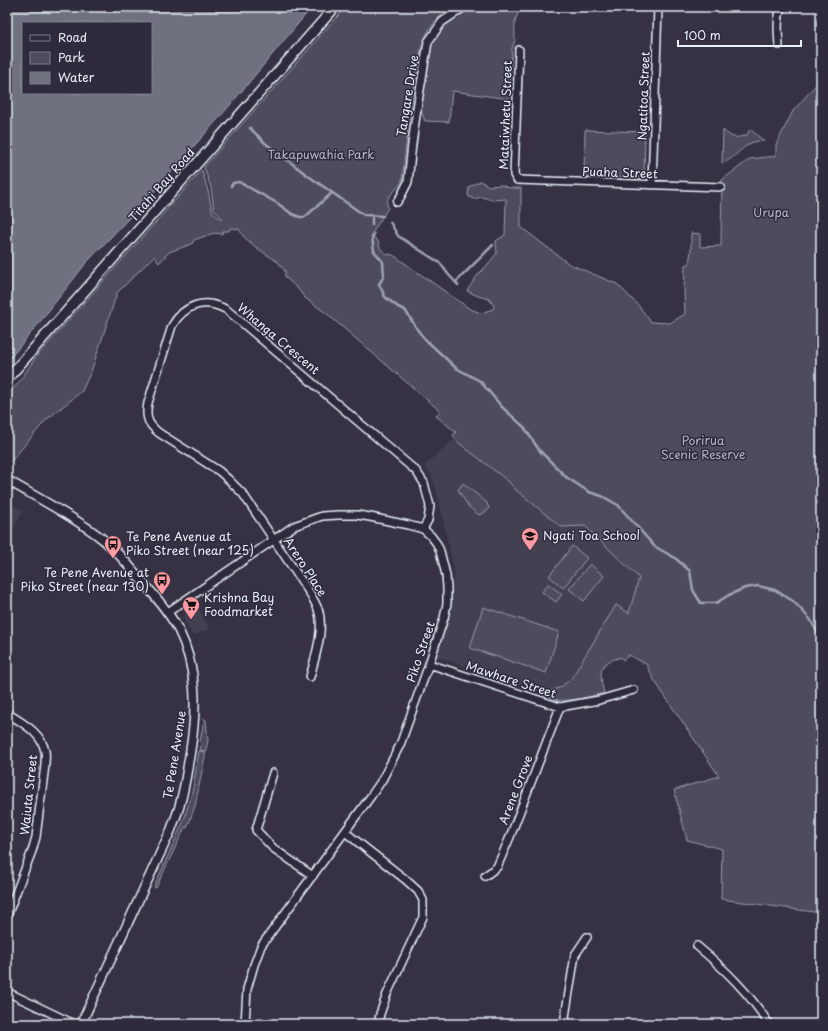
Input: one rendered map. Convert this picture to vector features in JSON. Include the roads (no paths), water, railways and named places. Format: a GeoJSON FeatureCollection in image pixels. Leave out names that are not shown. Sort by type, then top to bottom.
{"type":"FeatureCollection","features":[{"type":"Feature","properties":{"kind":"main road","name":"Titahi Bay Road"},"geometry":{"type":"LineString","coordinates":[[7,379],[335,7]]}},
{"type":"Feature","properties":{"kind":"street","name":"Tangare Drive"},"geometry":{"type":"LineString","coordinates":[[397,202],[402,196],[408,182],[417,104],[428,42],[442,22],[464,7]]}},
{"type":"Feature","properties":{"kind":"street","name":"Ngatitoa Street"},"geometry":{"type":"LineString","coordinates":[[652,185],[658,7]]}},
{"type":"Feature","properties":{"kind":"street"},"geometry":{"type":"LineString","coordinates":[[779,45],[778,23],[781,7]]}},
{"type":"Feature","properties":{"kind":"street","name":"Mataiwhetu Street"},"geometry":{"type":"LineString","coordinates":[[517,180],[514,175],[519,50]]}},
{"type":"Feature","properties":{"kind":"street","name":"Puaha Street"},"geometry":{"type":"LineString","coordinates":[[517,180],[721,187]]}},
{"type":"Feature","properties":{"kind":"street","name":"Whanga Crescent"},"geometry":{"type":"LineString","coordinates":[[274,539],[243,494],[228,479],[159,433],[152,427],[147,418],[146,411],[148,403],[172,326],[182,312],[196,305],[215,305],[227,310],[416,471],[424,484],[430,506],[428,520],[423,529]]}},
{"type":"Feature","properties":{"kind":"street","name":"Te Pene Avenue"},"geometry":{"type":"LineString","coordinates":[[7,480],[73,518],[116,551],[168,612],[185,646],[193,678],[195,720],[186,781],[180,804],[171,830],[81,1024]]}},
{"type":"Feature","properties":{"kind":"street"},"geometry":{"type":"LineString","coordinates":[[168,612],[294,526],[322,516],[357,515],[423,529]]}},
{"type":"Feature","properties":{"kind":"street","name":"Piko Street"},"geometry":{"type":"LineString","coordinates":[[245,1024],[247,989],[261,946],[371,796],[382,780],[400,745],[429,664],[447,604],[446,575],[438,544],[432,536],[423,529]]}},
{"type":"Feature","properties":{"kind":"street","name":"Arero Place"},"geometry":{"type":"LineString","coordinates":[[274,539],[311,595],[318,610],[320,633],[310,677]]}},
{"type":"Feature","properties":{"kind":"street","name":"Mawhare Street"},"geometry":{"type":"LineString","coordinates":[[429,664],[560,707],[599,700],[634,690]]}},
{"type":"Feature","properties":{"kind":"street","name":"Arene Grove"},"geometry":{"type":"LineString","coordinates":[[485,876],[497,867],[560,707]]}},
{"type":"Feature","properties":{"kind":"street","name":"Waiuta Street"},"geometry":{"type":"LineString","coordinates":[[7,713],[32,730],[39,738],[45,753],[45,764],[36,837],[28,863],[7,916]]}},
{"type":"Feature","properties":{"kind":"street"},"geometry":{"type":"LineString","coordinates":[[273,773],[256,830],[273,848],[313,876]]}},
{"type":"Feature","properties":{"kind":"street"},"geometry":{"type":"LineString","coordinates":[[345,832],[406,880],[418,891],[423,900],[423,917],[387,994],[378,1024]]}},
{"type":"Feature","properties":{"kind":"street"},"geometry":{"type":"LineString","coordinates":[[567,1024],[565,1017],[575,955],[587,937]]}},
{"type":"Feature","properties":{"kind":"street"},"geometry":{"type":"LineString","coordinates":[[697,946],[739,984],[758,1007],[769,1024]]}},
{"type":"Feature","properties":{"kind":"street"},"geometry":{"type":"LineString","coordinates":[[7,992],[74,1024]]}},
{"type":"Feature","properties":{"kind":"water"},"geometry":{"type":"Polygon","coordinates":[[[7,7],[312,7],[225,111],[151,195],[86,263],[7,362],[7,7]]]}},
{"type":"Feature","properties":{"kind":"waterway"},"geometry":{"type":"LineString","coordinates":[[250,128],[265,143],[364,215],[383,216]]}},
{"type":"Feature","properties":{"kind":"waterway"},"geometry":{"type":"LineString","coordinates":[[231,186],[233,183],[239,182],[277,203],[292,214],[300,217],[305,217],[332,193]]}},
{"type":"Feature","properties":{"kind":"waterway"},"geometry":{"type":"LineString","coordinates":[[372,216],[372,225]]}},
{"type":"Feature","properties":{"kind":"waterway"},"geometry":{"type":"LineString","coordinates":[[390,222],[398,236],[440,263],[458,285]]}},
{"type":"Feature","properties":{"kind":"waterway"},"geometry":{"type":"LineString","coordinates":[[374,234],[372,238],[374,251],[383,262],[384,276],[379,284],[385,297],[398,307],[405,310],[426,340],[456,368],[480,381],[502,407],[524,427],[539,450],[566,477],[589,492],[602,496],[618,505],[654,546],[675,558],[690,571],[693,590],[701,603],[716,603],[745,588],[758,586],[775,590],[793,601],[810,619],[821,639]]}},
{"type":"Feature","properties":{"kind":"waterway"},"geometry":{"type":"LineString","coordinates":[[456,282],[493,245]]}},
{"type":"Feature","properties":{"kind":"place","name":"Ngati Toa School"},"geometry":{"type":"Point","coordinates":[530,551]}},
{"type":"Feature","properties":{"kind":"place","name":"Te Pene Avenue at Piko Street (near 125)"},"geometry":{"type":"Point","coordinates":[113,559]}},
{"type":"Feature","properties":{"kind":"place","name":"Te Pene Avenue at Piko Street (near 130)"},"geometry":{"type":"Point","coordinates":[162,595]}},
{"type":"Feature","properties":{"kind":"place","name":"Krishna Bay Foodmarket"},"geometry":{"type":"Point","coordinates":[191,620]}},
{"type":"Feature","properties":{"kind":"park label","name":"Takapuwahia Park"},"geometry":{"type":"Point","coordinates":[321,155]}},
{"type":"Feature","properties":{"kind":"park label","name":"Urupa"},"geometry":{"type":"Point","coordinates":[771,213]}},
{"type":"Feature","properties":{"kind":"park label","name":"Porirua Scenic Reserve"},"geometry":{"type":"Point","coordinates":[703,448]}}]}
